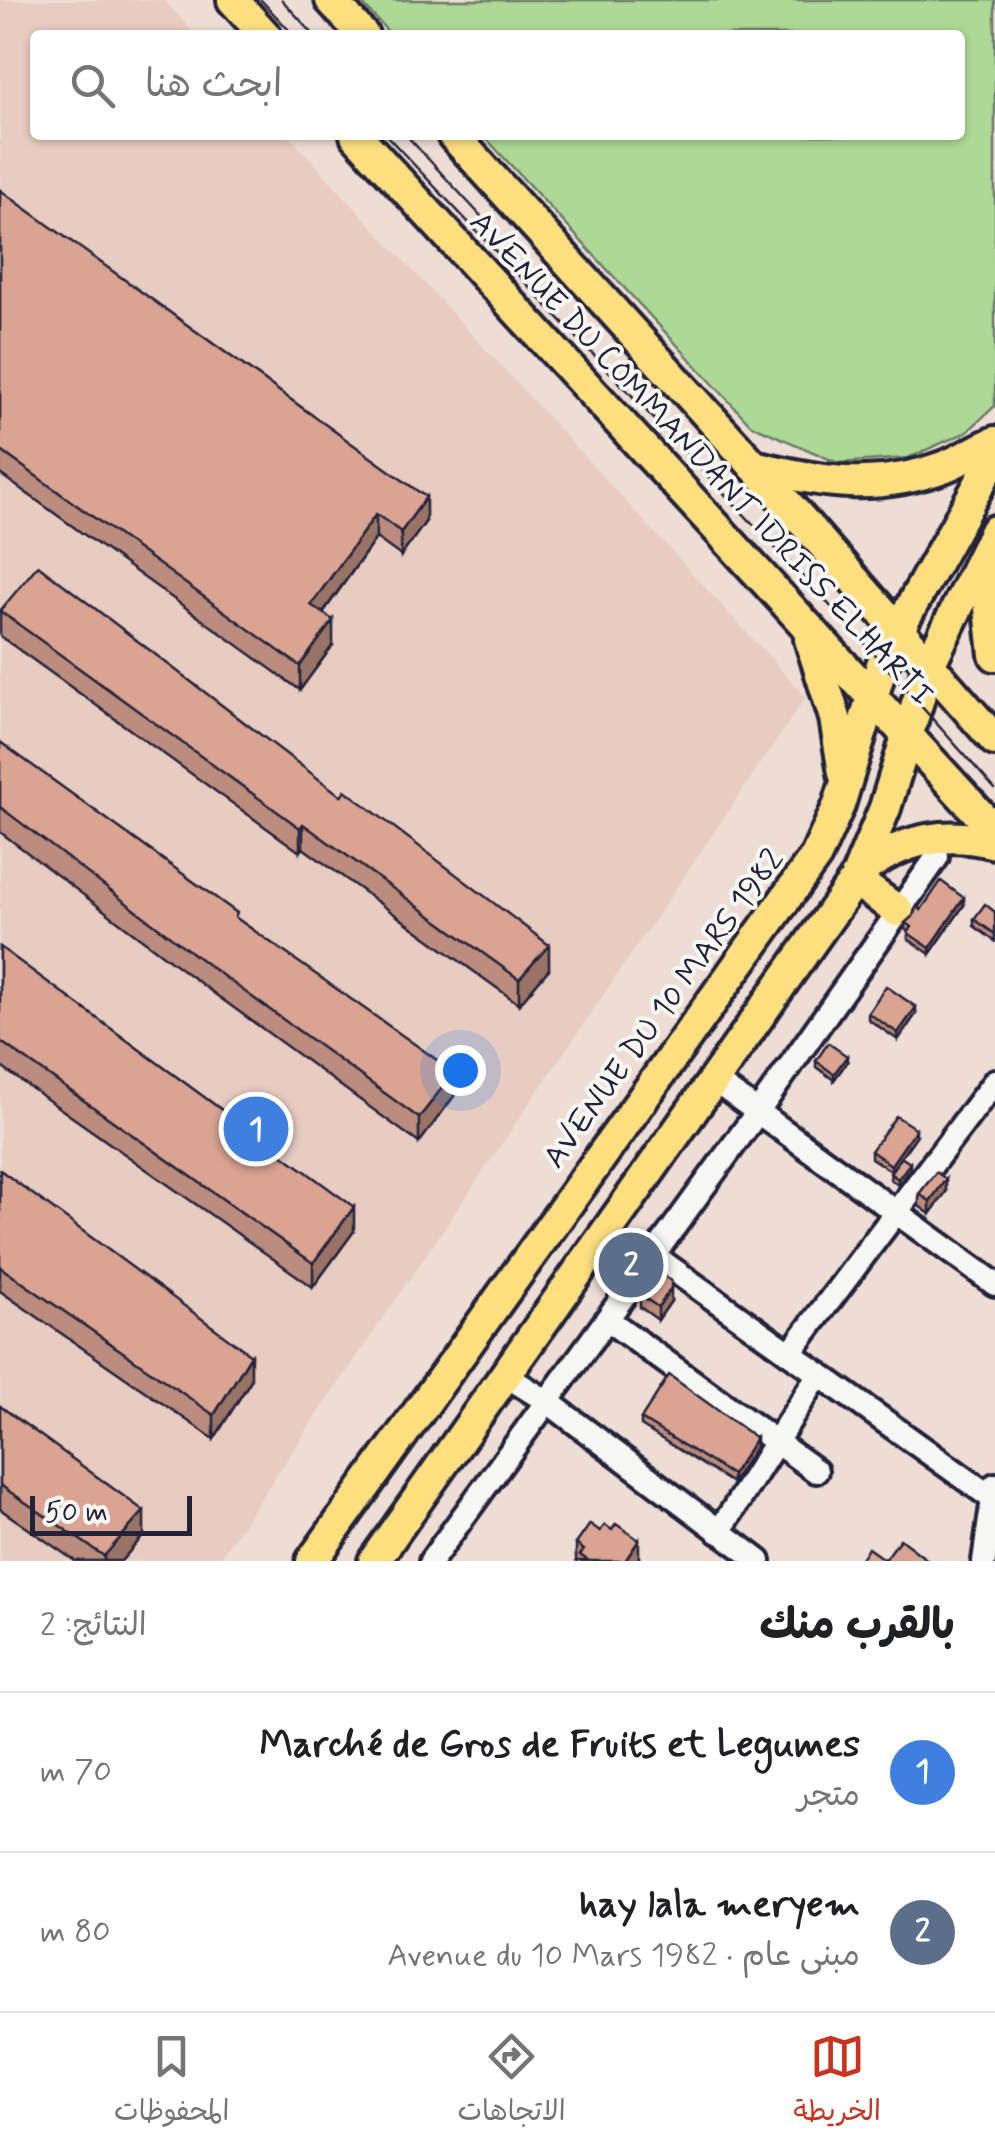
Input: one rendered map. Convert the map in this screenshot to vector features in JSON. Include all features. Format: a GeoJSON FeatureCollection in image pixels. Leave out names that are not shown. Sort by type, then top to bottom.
{"type":"FeatureCollection","features":[{"type":"Feature","properties":{"kind":"main road"},"geometry":{"type":"LineString","coordinates":[[233,0],[260,30]]}},
{"type":"Feature","properties":{"kind":"main road"},"geometry":{"type":"LineString","coordinates":[[331,0],[358,30]]}},
{"type":"Feature","properties":{"kind":"main road","name":"AVENUE DU COMMANDANT IDRISS ELHARTI"},"geometry":{"type":"LineString","coordinates":[[361,140],[995,831]]}},
{"type":"Feature","properties":{"kind":"main road","name":"AVENUE DU COMMANDANT IDRISS ELHARTI"},"geometry":{"type":"LineString","coordinates":[[458,140],[754,466],[995,740]]}},
{"type":"Feature","properties":{"kind":"main road"},"geometry":{"type":"LineString","coordinates":[[754,466],[814,480],[883,482],[940,468],[995,442]]}},
{"type":"Feature","properties":{"kind":"main road","name":"AVENUE DU 10 MARS 1982"},"geometry":{"type":"LineString","coordinates":[[312,1561],[816,856],[828,832],[898,630],[995,456]]}},
{"type":"Feature","properties":{"kind":"main road"},"geometry":{"type":"LineString","coordinates":[[994,534],[990,608],[995,655]]}},
{"type":"Feature","properties":{"kind":"main road"},"geometry":{"type":"LineString","coordinates":[[858,876],[885,808],[928,664],[994,534]]}},
{"type":"Feature","properties":{"kind":"main road"},"geometry":{"type":"LineString","coordinates":[[805,627],[826,687],[846,781]]}},
{"type":"Feature","properties":{"kind":"main road"},"geometry":{"type":"LineString","coordinates":[[374,1561],[858,876],[877,858],[914,841],[955,836],[995,843]]}},
{"type":"Feature","properties":{"kind":"main road"},"geometry":{"type":"LineString","coordinates":[[858,876],[898,911]]}},
{"type":"Feature","properties":{"kind":"street"},"geometry":{"type":"LineString","coordinates":[[431,1561],[757,1113],[937,857]]}},
{"type":"Feature","properties":{"kind":"street"},"geometry":{"type":"LineString","coordinates":[[715,1080],[995,1284]]}},
{"type":"Feature","properties":{"kind":"street"},"geometry":{"type":"LineString","coordinates":[[790,1352],[995,1080]]}},
{"type":"Feature","properties":{"kind":"street"},"geometry":{"type":"LineString","coordinates":[[654,1256],[819,1374],[994,1490],[984,1561]]}},
{"type":"Feature","properties":{"kind":"street"},"geometry":{"type":"LineString","coordinates":[[608,1320],[816,1472]]}},
{"type":"Feature","properties":{"kind":"street"},"geometry":{"type":"LineString","coordinates":[[719,1532],[819,1374]]}},
{"type":"Feature","properties":{"kind":"street"},"geometry":{"type":"LineString","coordinates":[[505,1375],[548,1402],[759,1561]]}},
{"type":"Feature","properties":{"kind":"shaded area"},"geometry":{"type":"Polygon","coordinates":[[[0,0],[164,0],[191,30],[30,30],[30,140],[293,140],[806,697],[218,1561],[0,1561],[0,0]]]}},
{"type":"Feature","properties":{"kind":"green space"},"geometry":{"type":"Polygon","coordinates":[[[359,0],[995,0],[995,406],[967,432],[908,458],[838,463],[751,425],[488,140],[965,140],[965,30],[386,30],[359,0]]]}},
{"type":"Feature","properties":{"kind":"building"},"geometry":{"type":"Polygon","coordinates":[[[0,190],[426,497],[401,532],[376,514],[311,605],[333,620],[300,666],[0,450],[0,190]]]}},
{"type":"Feature","properties":{"kind":"building"},"geometry":{"type":"Polygon","coordinates":[[[38,565],[341,796],[345,790],[549,945],[519,979],[303,824],[300,828],[0,611],[38,565]]]}},
{"type":"Feature","properties":{"kind":"building"},"geometry":{"type":"Polygon","coordinates":[[[0,742],[237,913],[235,917],[454,1072],[419,1118],[0,807],[0,742]]]}},
{"type":"Feature","properties":{"kind":"building"},"geometry":{"type":"Polygon","coordinates":[[[941,881],[964,898],[930,948],[908,933],[912,927],[905,923],[917,906],[921,910],[941,881]]]}},
{"type":"Feature","properties":{"kind":"building"},"geometry":{"type":"Polygon","coordinates":[[[985,904],[995,912],[995,934],[974,919],[985,904]]]}},
{"type":"Feature","properties":{"kind":"building"},"geometry":{"type":"Polygon","coordinates":[[[0,947],[354,1207],[313,1263],[0,1041],[0,947]]]}},
{"type":"Feature","properties":{"kind":"building"},"geometry":{"type":"Polygon","coordinates":[[[886,986],[916,1007],[898,1033],[868,1013],[886,986]]]}},
{"type":"Feature","properties":{"kind":"building"},"geometry":{"type":"Polygon","coordinates":[[[828,1043],[847,1056],[834,1074],[816,1061],[828,1043]]]}},
{"type":"Feature","properties":{"kind":"building"},"geometry":{"type":"Polygon","coordinates":[[[896,1116],[916,1129],[891,1165],[871,1151],[896,1116]]]}},
{"type":"Feature","properties":{"kind":"building"},"geometry":{"type":"Polygon","coordinates":[[[901,1157],[910,1163],[898,1179],[890,1173],[901,1157]]]}},
{"type":"Feature","properties":{"kind":"building"},"geometry":{"type":"Polygon","coordinates":[[[0,1170],[251,1355],[214,1415],[0,1267],[0,1170]]]}},
{"type":"Feature","properties":{"kind":"building"},"geometry":{"type":"Polygon","coordinates":[[[936,1172],[946,1179],[930,1201],[919,1194],[936,1172]]]}},
{"type":"Feature","properties":{"kind":"building"},"geometry":{"type":"Polygon","coordinates":[[[657,1271],[671,1281],[671,1288],[658,1307],[640,1295],[657,1271]]]}},
{"type":"Feature","properties":{"kind":"building"},"geometry":{"type":"Polygon","coordinates":[[[669,1375],[756,1438],[732,1475],[641,1419],[669,1375]]]}},
{"type":"Feature","properties":{"kind":"building"},"geometry":{"type":"Polygon","coordinates":[[[0,1406],[144,1511],[104,1556],[0,1485],[0,1406]]]}},
{"type":"Feature","properties":{"kind":"building"},"geometry":{"type":"Polygon","coordinates":[[[590,1524],[600,1531],[605,1525],[612,1530],[616,1524],[639,1540],[625,1561],[589,1561],[580,1555],[584,1550],[576,1544],[590,1524]]]}},
{"type":"Feature","properties":{"kind":"building"},"geometry":{"type":"Polygon","coordinates":[[[900,1539],[929,1561],[859,1561],[868,1548],[885,1560],[900,1539]]]}},
{"type":"Feature","properties":{"kind":"tram line"},"geometry":{"type":"LineString","coordinates":[[261,0],[288,29]]}},
{"type":"Feature","properties":{"kind":"tram line"},"geometry":{"type":"LineString","coordinates":[[282,0],[309,30]]}},
{"type":"Feature","properties":{"kind":"tram line"},"geometry":{"type":"LineString","coordinates":[[391,140],[854,631],[995,789]]}},
{"type":"Feature","properties":{"kind":"tram line"},"geometry":{"type":"LineString","coordinates":[[411,140],[481,216]]}},
{"type":"Feature","properties":{"kind":"place","name":"Marché de Gros de Fruits et Legumes"},"geometry":{"type":"Point","coordinates":[256,1129]}},
{"type":"Feature","properties":{"kind":"place","name":"hay lala meryem"},"geometry":{"type":"Point","coordinates":[631,1265]}}]}
